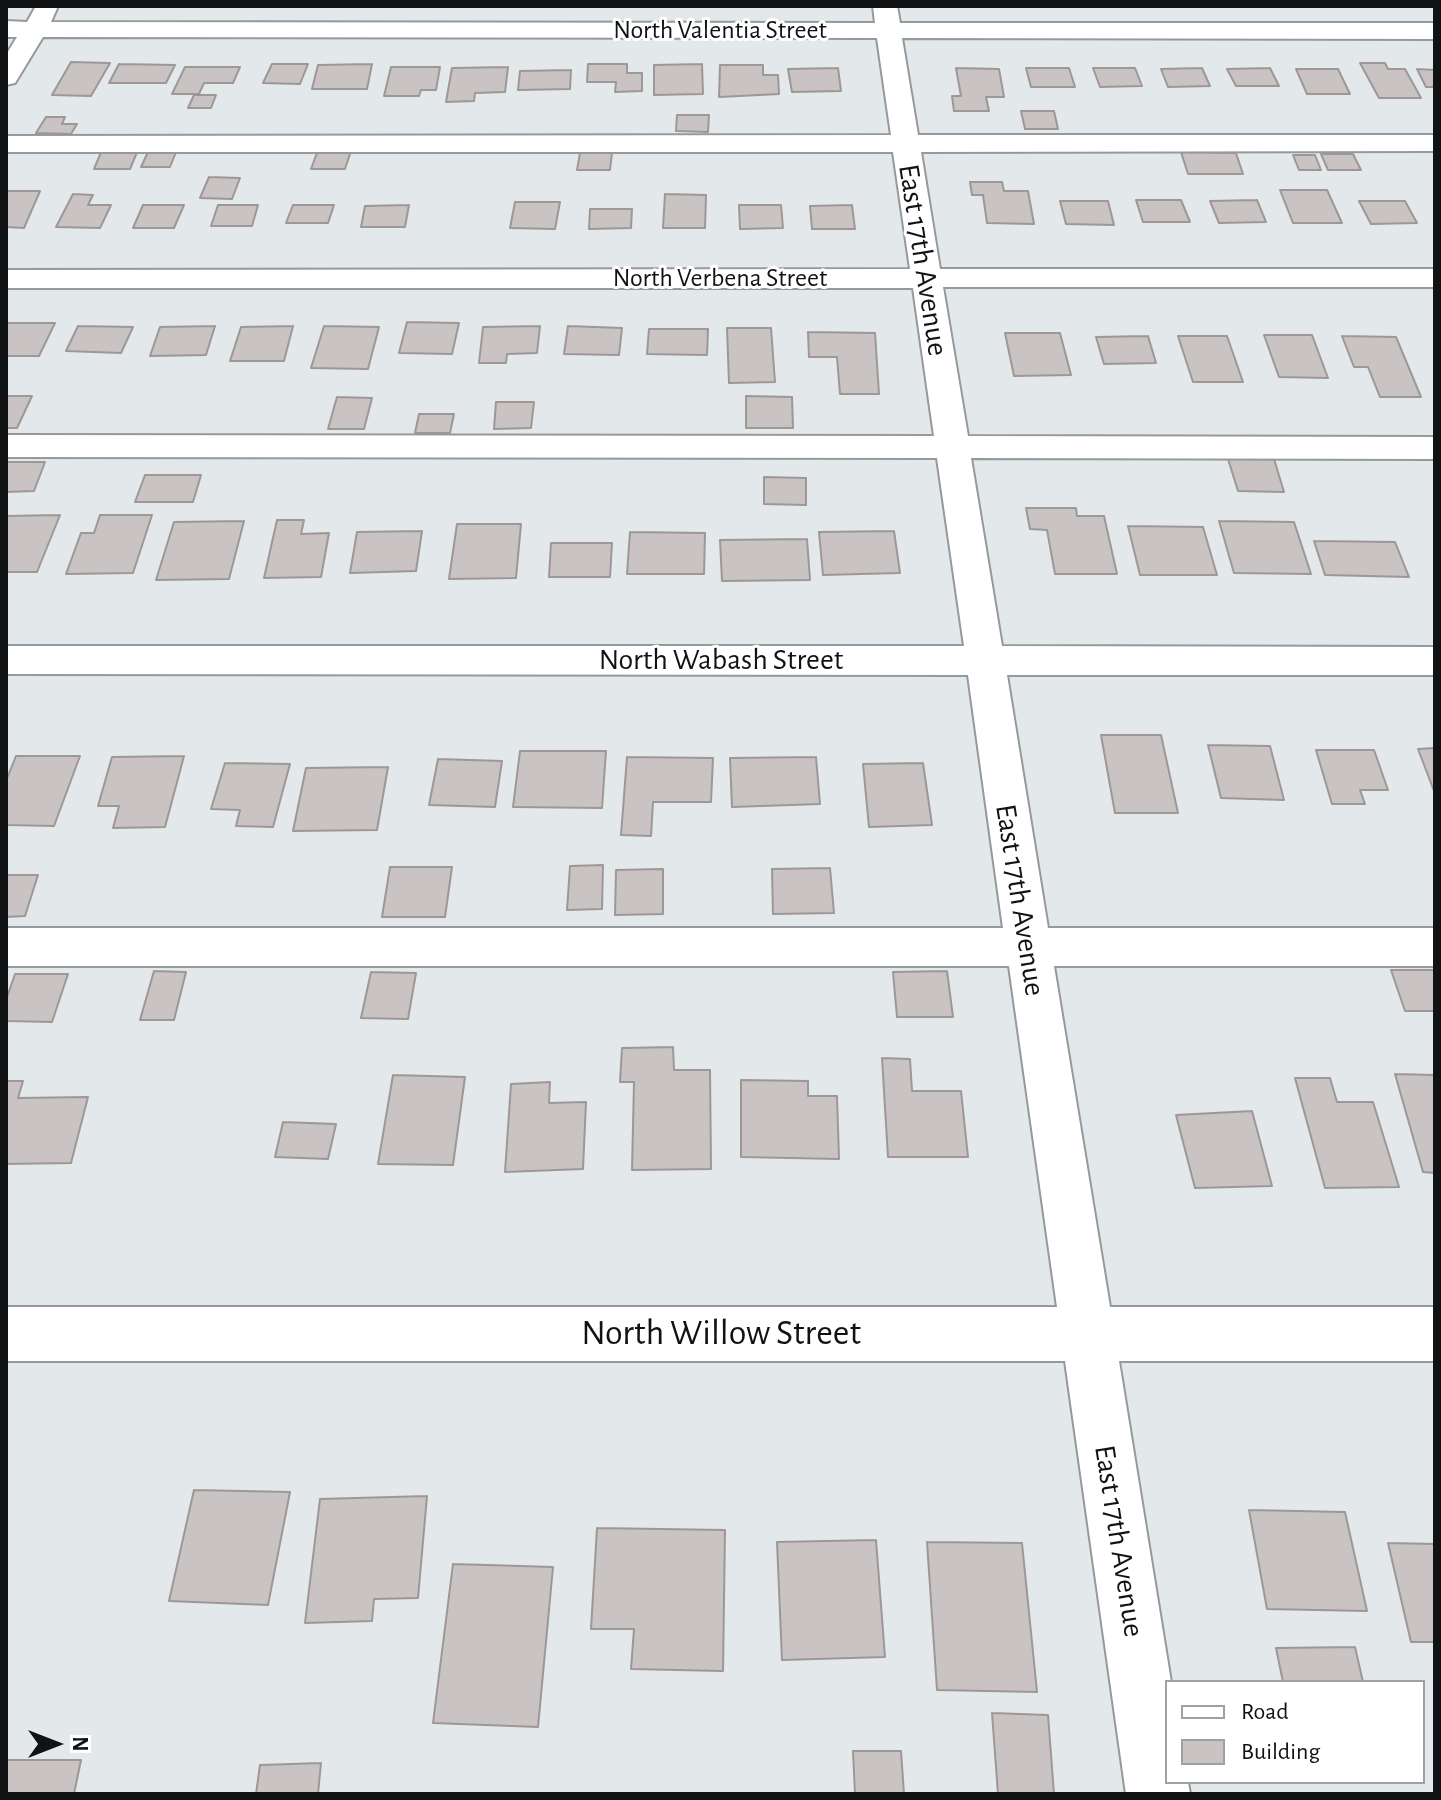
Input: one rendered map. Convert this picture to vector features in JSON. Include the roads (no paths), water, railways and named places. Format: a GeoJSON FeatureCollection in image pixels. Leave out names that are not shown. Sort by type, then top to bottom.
{"type":"FeatureCollection","features":[{"type":"Feature","properties":{"kind":"street"},"geometry":{"type":"LineString","coordinates":[[6,77],[48,6]]}},
{"type":"Feature","properties":{"kind":"street","name":"North Valentia Street"},"geometry":{"type":"LineString","coordinates":[[6,29],[886,18],[1435,31]]}},
{"type":"Feature","properties":{"kind":"street","name":"East 17th Avenue"},"geometry":{"type":"LineString","coordinates":[[886,18],[1158,1794]]}},
{"type":"Feature","properties":{"kind":"street"},"geometry":{"type":"LineString","coordinates":[[6,144],[1435,143]]}},
{"type":"Feature","properties":{"kind":"street","name":"North Verbena Street"},"geometry":{"type":"LineString","coordinates":[[6,279],[1435,278]]}},
{"type":"Feature","properties":{"kind":"street"},"geometry":{"type":"LineString","coordinates":[[6,446],[1435,448]]}},
{"type":"Feature","properties":{"kind":"street","name":"North Wabash Street"},"geometry":{"type":"LineString","coordinates":[[6,660],[1435,661]]}},
{"type":"Feature","properties":{"kind":"street"},"geometry":{"type":"LineString","coordinates":[[6,947],[1435,947]]}},
{"type":"Feature","properties":{"kind":"street","name":"North Willow Street"},"geometry":{"type":"LineString","coordinates":[[6,1334],[1435,1334]]}}]}
